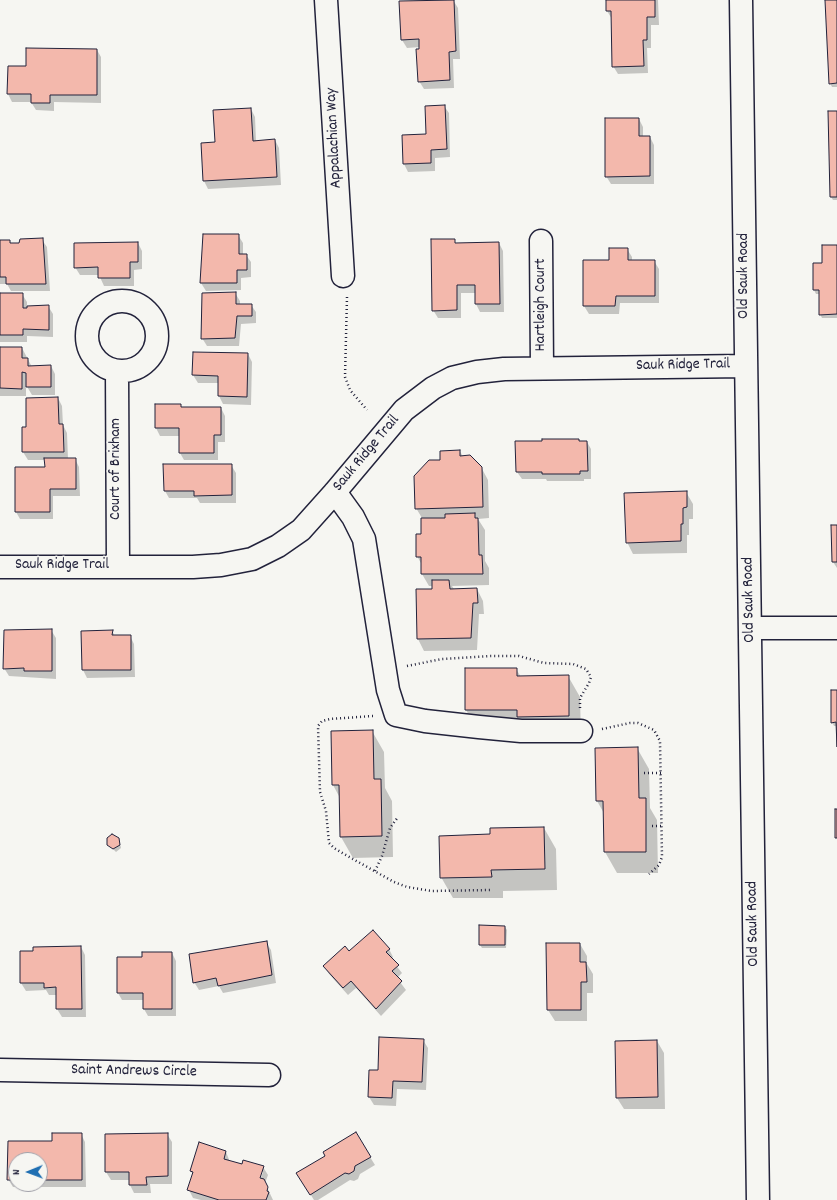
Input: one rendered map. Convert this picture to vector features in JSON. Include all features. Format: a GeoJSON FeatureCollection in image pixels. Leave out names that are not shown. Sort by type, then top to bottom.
{"type":"FeatureCollection","features":[{"type":"Feature","properties":{"kind":"street","name":"Appalachian Way"},"geometry":{"type":"LineString","coordinates":[[326,0],[343,276]]}},
{"type":"Feature","properties":{"kind":"street","name":"Old Sauk Road"},"geometry":{"type":"LineString","coordinates":[[741,0],[758,1200]]}},
{"type":"Feature","properties":{"kind":"street","name":"Hartleigh Court"},"geometry":{"type":"LineString","coordinates":[[541,241],[542,368]]}},
{"type":"Feature","properties":{"kind":"street","name":"Sauk Ridge Trail"},"geometry":{"type":"LineString","coordinates":[[0,567],[193,566],[221,565],[252,559],[278,546],[301,530],[404,410],[433,388],[452,378],[477,372],[504,369],[745,366]]}},
{"type":"Feature","properties":{"kind":"street","name":"Court of Brixham"},"geometry":{"type":"LineString","coordinates":[[117,371],[118,566]]}},
{"type":"Feature","properties":{"kind":"street"},"geometry":{"type":"LineString","coordinates":[[335,492],[353,517],[364,539],[388,690],[396,715],[425,721],[521,731],[581,731]]}},
{"type":"Feature","properties":{"kind":"street"},"geometry":{"type":"LineString","coordinates":[[751,628],[837,628]]}},
{"type":"Feature","properties":{"kind":"street","name":"Saint Andrews Circle"},"geometry":{"type":"LineString","coordinates":[[0,1070],[268,1074]]}},
{"type":"Feature","properties":{"kind":"path"},"geometry":{"type":"LineString","coordinates":[[343,276],[347,298],[345,377],[350,390],[366,410]]}},
{"type":"Feature","properties":{"kind":"path"},"geometry":{"type":"LineString","coordinates":[[386,672],[442,659],[491,656],[519,656],[540,662],[580,666],[589,672],[591,677],[589,683],[580,698],[581,731],[609,728],[630,723],[647,726],[658,735],[660,741],[662,773],[662,857],[659,865],[649,874]]}},
{"type":"Feature","properties":{"kind":"path"},"geometry":{"type":"LineString","coordinates":[[396,715],[330,719],[322,721],[318,726],[320,792],[326,811],[329,843],[334,848],[394,882],[420,890],[490,890]]}},
{"type":"Feature","properties":{"kind":"path"},"geometry":{"type":"LineString","coordinates":[[644,773],[662,773]]}},
{"type":"Feature","properties":{"kind":"path"},"geometry":{"type":"LineString","coordinates":[[375,871],[382,856],[390,828],[398,817]]}},
{"type":"Feature","properties":{"kind":"path"},"geometry":{"type":"LineString","coordinates":[[652,826],[662,826]]}},
{"type":"Feature","properties":{"kind":"building"},"geometry":{"type":"Polygon","coordinates":[[[454,0],[456,51],[449,52],[450,80],[418,82],[416,49],[419,49],[419,39],[401,40],[399,1],[454,0]]]}},
{"type":"Feature","properties":{"kind":"building"},"geometry":{"type":"Polygon","coordinates":[[[606,0],[655,0],[655,17],[647,17],[647,40],[643,40],[644,66],[612,67],[611,11],[606,11],[606,0]]]}},
{"type":"Feature","properties":{"kind":"building"},"geometry":{"type":"Polygon","coordinates":[[[825,0],[837,0],[837,83],[829,84],[825,0]]]}},
{"type":"Feature","properties":{"kind":"building"},"geometry":{"type":"Polygon","coordinates":[[[26,48],[97,49],[97,95],[50,95],[50,103],[31,103],[31,94],[7,94],[8,66],[26,66],[26,48]]]}},
{"type":"Feature","properties":{"kind":"building"},"geometry":{"type":"Polygon","coordinates":[[[445,105],[447,149],[431,150],[431,163],[403,164],[402,135],[426,134],[425,106],[445,105]]]}},
{"type":"Feature","properties":{"kind":"building"},"geometry":{"type":"Polygon","coordinates":[[[251,108],[253,141],[275,139],[277,177],[203,181],[201,143],[215,142],[213,110],[251,108]]]}},
{"type":"Feature","properties":{"kind":"building"},"geometry":{"type":"Polygon","coordinates":[[[828,111],[837,111],[837,197],[830,197],[828,111]]]}},
{"type":"Feature","properties":{"kind":"building"},"geometry":{"type":"Polygon","coordinates":[[[605,118],[639,118],[639,136],[650,136],[650,176],[605,177],[605,118]]]}},
{"type":"Feature","properties":{"kind":"building"},"geometry":{"type":"Polygon","coordinates":[[[203,234],[239,234],[239,254],[247,254],[247,270],[237,270],[237,283],[200,283],[203,234]]]}},
{"type":"Feature","properties":{"kind":"building"},"geometry":{"type":"Polygon","coordinates":[[[43,238],[46,284],[6,284],[6,277],[0,277],[0,240],[10,240],[10,243],[19,243],[20,239],[43,238]]]}},
{"type":"Feature","properties":{"kind":"building"},"geometry":{"type":"Polygon","coordinates":[[[431,239],[455,239],[455,243],[499,242],[500,304],[475,304],[475,285],[457,285],[457,310],[432,311],[431,239]]]}},
{"type":"Feature","properties":{"kind":"building"},"geometry":{"type":"Polygon","coordinates":[[[138,242],[138,262],[130,262],[130,278],[98,278],[98,267],[74,268],[74,243],[138,242]]]}},
{"type":"Feature","properties":{"kind":"building"},"geometry":{"type":"Polygon","coordinates":[[[822,245],[837,245],[837,314],[819,315],[819,290],[813,290],[813,263],[822,263],[822,245]]]}},
{"type":"Feature","properties":{"kind":"building"},"geometry":{"type":"Polygon","coordinates":[[[609,248],[628,248],[628,260],[655,260],[655,296],[616,296],[615,306],[583,306],[583,260],[609,260],[609,248]]]}},
{"type":"Feature","properties":{"kind":"building"},"geometry":{"type":"Polygon","coordinates":[[[236,292],[236,304],[252,304],[252,316],[237,316],[235,338],[201,339],[202,293],[236,292]]]}},
{"type":"Feature","properties":{"kind":"building"},"geometry":{"type":"Polygon","coordinates":[[[0,293],[23,293],[23,308],[27,308],[27,306],[49,305],[49,330],[23,329],[23,335],[0,335],[0,293]]]}},
{"type":"Feature","properties":{"kind":"building"},"geometry":{"type":"Polygon","coordinates":[[[0,347],[22,347],[22,358],[28,358],[28,366],[51,365],[51,387],[26,387],[26,373],[22,372],[22,389],[0,388],[0,347]]]}},
{"type":"Feature","properties":{"kind":"building"},"geometry":{"type":"Polygon","coordinates":[[[193,352],[248,353],[247,397],[218,396],[218,376],[192,375],[193,352]]]}},
{"type":"Feature","properties":{"kind":"building"},"geometry":{"type":"Polygon","coordinates":[[[58,397],[59,424],[63,424],[64,452],[22,452],[22,427],[26,427],[26,398],[58,397]]]}},
{"type":"Feature","properties":{"kind":"building"},"geometry":{"type":"Polygon","coordinates":[[[155,404],[181,404],[181,407],[221,407],[221,435],[214,435],[214,453],[179,453],[179,428],[155,428],[155,404]]]}},
{"type":"Feature","properties":{"kind":"building"},"geometry":{"type":"Polygon","coordinates":[[[542,439],[579,439],[579,441],[587,441],[588,471],[580,471],[580,474],[516,472],[515,441],[542,441],[542,439]]]}},
{"type":"Feature","properties":{"kind":"building"},"geometry":{"type":"Polygon","coordinates":[[[460,450],[460,456],[470,455],[482,467],[483,507],[415,509],[414,476],[429,460],[440,460],[440,451],[460,450]]]}},
{"type":"Feature","properties":{"kind":"building"},"geometry":{"type":"Polygon","coordinates":[[[44,458],[76,458],[76,489],[50,489],[50,512],[15,512],[15,467],[45,467],[44,458]]]}},
{"type":"Feature","properties":{"kind":"building"},"geometry":{"type":"Polygon","coordinates":[[[163,464],[232,464],[232,495],[194,496],[194,491],[164,491],[163,464]]]}},
{"type":"Feature","properties":{"kind":"building"},"geometry":{"type":"Polygon","coordinates":[[[687,491],[687,507],[683,508],[683,524],[681,524],[681,541],[626,543],[624,493],[687,491]]]}},
{"type":"Feature","properties":{"kind":"building"},"geometry":{"type":"Polygon","coordinates":[[[475,513],[475,518],[478,518],[479,555],[482,555],[483,574],[421,574],[421,557],[416,557],[416,534],[421,534],[421,518],[445,518],[445,514],[475,513]]]}},
{"type":"Feature","properties":{"kind":"building"},"geometry":{"type":"Polygon","coordinates":[[[831,525],[837,525],[837,562],[832,562],[831,525]]]}},
{"type":"Feature","properties":{"kind":"building"},"geometry":{"type":"Polygon","coordinates":[[[432,580],[449,580],[450,589],[477,588],[478,603],[473,603],[471,638],[417,639],[416,589],[432,589],[432,580]]]}},
{"type":"Feature","properties":{"kind":"building"},"geometry":{"type":"Polygon","coordinates":[[[52,629],[52,671],[24,671],[24,668],[3,669],[4,630],[52,629]]]}},
{"type":"Feature","properties":{"kind":"building"},"geometry":{"type":"Polygon","coordinates":[[[113,630],[112,635],[131,635],[131,670],[82,670],[81,631],[113,630]]]}},
{"type":"Feature","properties":{"kind":"building"},"geometry":{"type":"Polygon","coordinates":[[[465,668],[517,668],[517,676],[569,675],[569,716],[517,717],[517,710],[465,710],[465,668]]]}},
{"type":"Feature","properties":{"kind":"building"},"geometry":{"type":"Polygon","coordinates":[[[831,690],[837,690],[837,747],[836,722],[831,723],[831,690]]]}},
{"type":"Feature","properties":{"kind":"building"},"geometry":{"type":"Polygon","coordinates":[[[373,730],[374,779],[381,779],[382,836],[340,837],[339,785],[332,785],[331,731],[373,730]]]}},
{"type":"Feature","properties":{"kind":"building"},"geometry":{"type":"Polygon","coordinates":[[[638,747],[639,798],[646,798],[646,852],[604,852],[603,801],[596,801],[595,748],[638,747]]]}},
{"type":"Feature","properties":{"kind":"building"},"geometry":{"type":"Polygon","coordinates":[[[835,809],[837,809],[837,838],[835,838],[835,809]]]}},
{"type":"Feature","properties":{"kind":"building"},"geometry":{"type":"Polygon","coordinates":[[[544,827],[545,869],[491,870],[492,877],[440,878],[439,836],[490,834],[490,828],[544,827]]]}},
{"type":"Feature","properties":{"kind":"building"},"geometry":{"type":"Polygon","coordinates":[[[112,834],[119,838],[120,845],[113,849],[107,845],[107,838],[112,834]]]}},
{"type":"Feature","properties":{"kind":"building"},"geometry":{"type":"Polygon","coordinates":[[[479,925],[505,926],[505,945],[479,945],[479,925]]]}},
{"type":"Feature","properties":{"kind":"building"},"geometry":{"type":"Polygon","coordinates":[[[373,930],[390,949],[386,952],[399,965],[392,971],[402,981],[376,1009],[351,981],[343,988],[323,966],[345,946],[349,951],[373,930]]]}},
{"type":"Feature","properties":{"kind":"building"},"geometry":{"type":"Polygon","coordinates":[[[267,941],[272,975],[218,986],[216,978],[193,983],[189,954],[267,941]]]}},
{"type":"Feature","properties":{"kind":"building"},"geometry":{"type":"Polygon","coordinates":[[[546,943],[580,943],[580,962],[586,962],[587,982],[581,982],[581,1010],[547,1010],[546,943]]]}},
{"type":"Feature","properties":{"kind":"building"},"geometry":{"type":"Polygon","coordinates":[[[81,946],[82,1009],[56,1009],[56,987],[44,988],[44,983],[20,983],[20,951],[33,951],[33,947],[81,946]]]}},
{"type":"Feature","properties":{"kind":"building"},"geometry":{"type":"Polygon","coordinates":[[[142,952],[172,952],[172,1009],[143,1009],[143,993],[117,993],[117,957],[142,957],[142,952]]]}},
{"type":"Feature","properties":{"kind":"building"},"geometry":{"type":"Polygon","coordinates":[[[379,1037],[424,1039],[422,1082],[393,1081],[392,1098],[368,1097],[369,1070],[378,1070],[379,1037]]]}},
{"type":"Feature","properties":{"kind":"building"},"geometry":{"type":"Polygon","coordinates":[[[657,1040],[658,1097],[616,1098],[615,1041],[657,1040]]]}},
{"type":"Feature","properties":{"kind":"building"},"geometry":{"type":"Polygon","coordinates":[[[356,1132],[371,1157],[355,1166],[354,1171],[349,1174],[345,1173],[310,1195],[296,1173],[325,1156],[323,1152],[356,1132]]]}},
{"type":"Feature","properties":{"kind":"building"},"geometry":{"type":"Polygon","coordinates":[[[52,1133],[82,1133],[82,1180],[48,1180],[48,1152],[8,1152],[7,1180],[8,1141],[52,1141],[52,1133]]]}},
{"type":"Feature","properties":{"kind":"building"},"geometry":{"type":"Polygon","coordinates":[[[168,1133],[168,1176],[146,1177],[147,1185],[129,1185],[129,1172],[105,1172],[105,1134],[168,1133]]]}},
{"type":"Feature","properties":{"kind":"building"},"geometry":{"type":"Polygon","coordinates":[[[199,1142],[226,1151],[224,1159],[242,1164],[243,1160],[264,1166],[260,1178],[264,1179],[268,1187],[267,1191],[269,1192],[266,1200],[219,1200],[187,1190],[193,1172],[190,1171],[199,1142]]]}}]}
